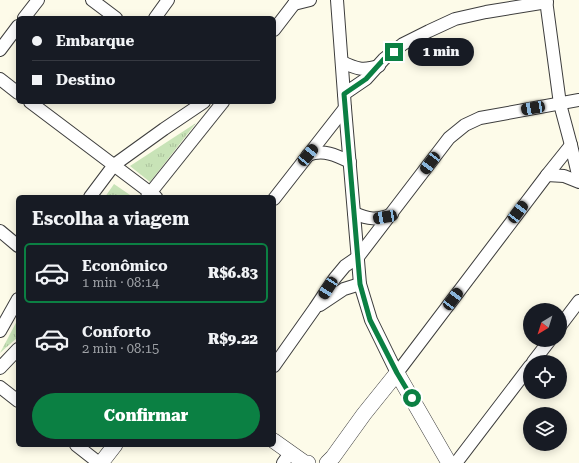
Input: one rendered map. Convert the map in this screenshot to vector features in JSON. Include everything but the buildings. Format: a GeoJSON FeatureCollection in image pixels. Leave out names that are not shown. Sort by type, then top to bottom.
{"type":"FeatureCollection","features":[{"type":"Feature","properties":{"kind":"street"},"geometry":{"type":"LineString","coordinates":[[26,16],[38,0]]}},
{"type":"Feature","properties":{"kind":"street"},"geometry":{"type":"LineString","coordinates":[[92,0],[113,16]]}},
{"type":"Feature","properties":{"kind":"street"},"geometry":{"type":"LineString","coordinates":[[156,16],[168,0]]}},
{"type":"Feature","properties":{"kind":"street"},"geometry":{"type":"LineString","coordinates":[[276,27],[295,2],[310,0]]}},
{"type":"Feature","properties":{"kind":"street"},"geometry":{"type":"LineString","coordinates":[[337,0],[360,284],[370,320],[397,373],[449,463]]}},
{"type":"Feature","properties":{"kind":"street"},"geometry":{"type":"LineString","coordinates":[[344,94],[366,79],[384,59],[403,44],[455,19],[547,1],[560,104],[579,181]]}},
{"type":"Feature","properties":{"kind":"street"},"geometry":{"type":"LineString","coordinates":[[0,50],[16,29]]}},
{"type":"Feature","properties":{"kind":"street"},"geometry":{"type":"LineString","coordinates":[[342,62],[359,69],[369,69],[379,66]]}},
{"type":"Feature","properties":{"kind":"street"},"geometry":{"type":"LineString","coordinates":[[0,79],[16,91]]}},
{"type":"Feature","properties":{"kind":"street"},"geometry":{"type":"LineString","coordinates":[[276,363],[316,308],[335,278],[345,266],[358,258],[449,138],[465,125],[480,118],[579,100]]}},
{"type":"Feature","properties":{"kind":"street"},"geometry":{"type":"LineString","coordinates":[[33,104],[114,165],[150,195]]}},
{"type":"Feature","properties":{"kind":"street"},"geometry":{"type":"LineString","coordinates":[[92,195],[114,165],[164,128],[201,104]]}},
{"type":"Feature","properties":{"kind":"street"},"geometry":{"type":"LineString","coordinates":[[152,195],[221,104]]}},
{"type":"Feature","properties":{"kind":"street"},"geometry":{"type":"LineString","coordinates":[[276,195],[345,108]]}},
{"type":"Feature","properties":{"kind":"street"},"geometry":{"type":"LineString","coordinates":[[327,463],[571,145]]}},
{"type":"Feature","properties":{"kind":"street"},"geometry":{"type":"LineString","coordinates":[[308,155],[324,152],[336,155],[350,162]]}},
{"type":"Feature","properties":{"kind":"street"},"geometry":{"type":"LineString","coordinates":[[546,176],[564,176],[579,181]]}},
{"type":"Feature","properties":{"kind":"street"},"geometry":{"type":"LineString","coordinates":[[354,213],[374,219],[392,214]]}},
{"type":"Feature","properties":{"kind":"street"},"geometry":{"type":"LineString","coordinates":[[0,231],[16,244]]}},
{"type":"Feature","properties":{"kind":"street"},"geometry":{"type":"LineString","coordinates":[[316,308],[344,289],[360,284]]}},
{"type":"Feature","properties":{"kind":"street"},"geometry":{"type":"LineString","coordinates":[[567,317],[579,301]]}},
{"type":"Feature","properties":{"kind":"street"},"geometry":{"type":"LineString","coordinates":[[0,331],[16,303]]}},
{"type":"Feature","properties":{"kind":"street"},"geometry":{"type":"LineString","coordinates":[[538,355],[545,347]]}},
{"type":"Feature","properties":{"kind":"street"},"geometry":{"type":"LineString","coordinates":[[0,368],[16,351]]}},
{"type":"Feature","properties":{"kind":"street"},"geometry":{"type":"LineString","coordinates":[[456,463],[523,375]]}},
{"type":"Feature","properties":{"kind":"street"},"geometry":{"type":"LineString","coordinates":[[0,387],[16,399]]}},
{"type":"Feature","properties":{"kind":"street"},"geometry":{"type":"LineString","coordinates":[[276,444],[286,458],[307,463]]}},
{"type":"Feature","properties":{"kind":"street"},"geometry":{"type":"LineString","coordinates":[[79,447],[100,463],[114,447]]}},
{"type":"Feature","properties":{"kind":"green space"},"geometry":{"type":"Polygon","coordinates":[[[196,123],[150,182],[130,166],[196,123]]]}},
{"type":"Feature","properties":{"kind":"green space"},"geometry":{"type":"Polygon","coordinates":[[[114,184],[130,195],[106,195],[114,184]]]}},
{"type":"Feature","properties":{"kind":"green space"},"geometry":{"type":"Polygon","coordinates":[[[16,323],[16,339],[0,353],[16,323]]]}},
{"type":"Feature","properties":{"kind":"route"},"geometry":{"type":"LineString","coordinates":[[394,52],[384,59],[366,79],[344,94],[360,284],[370,320],[397,373],[412,398]]}}]}
